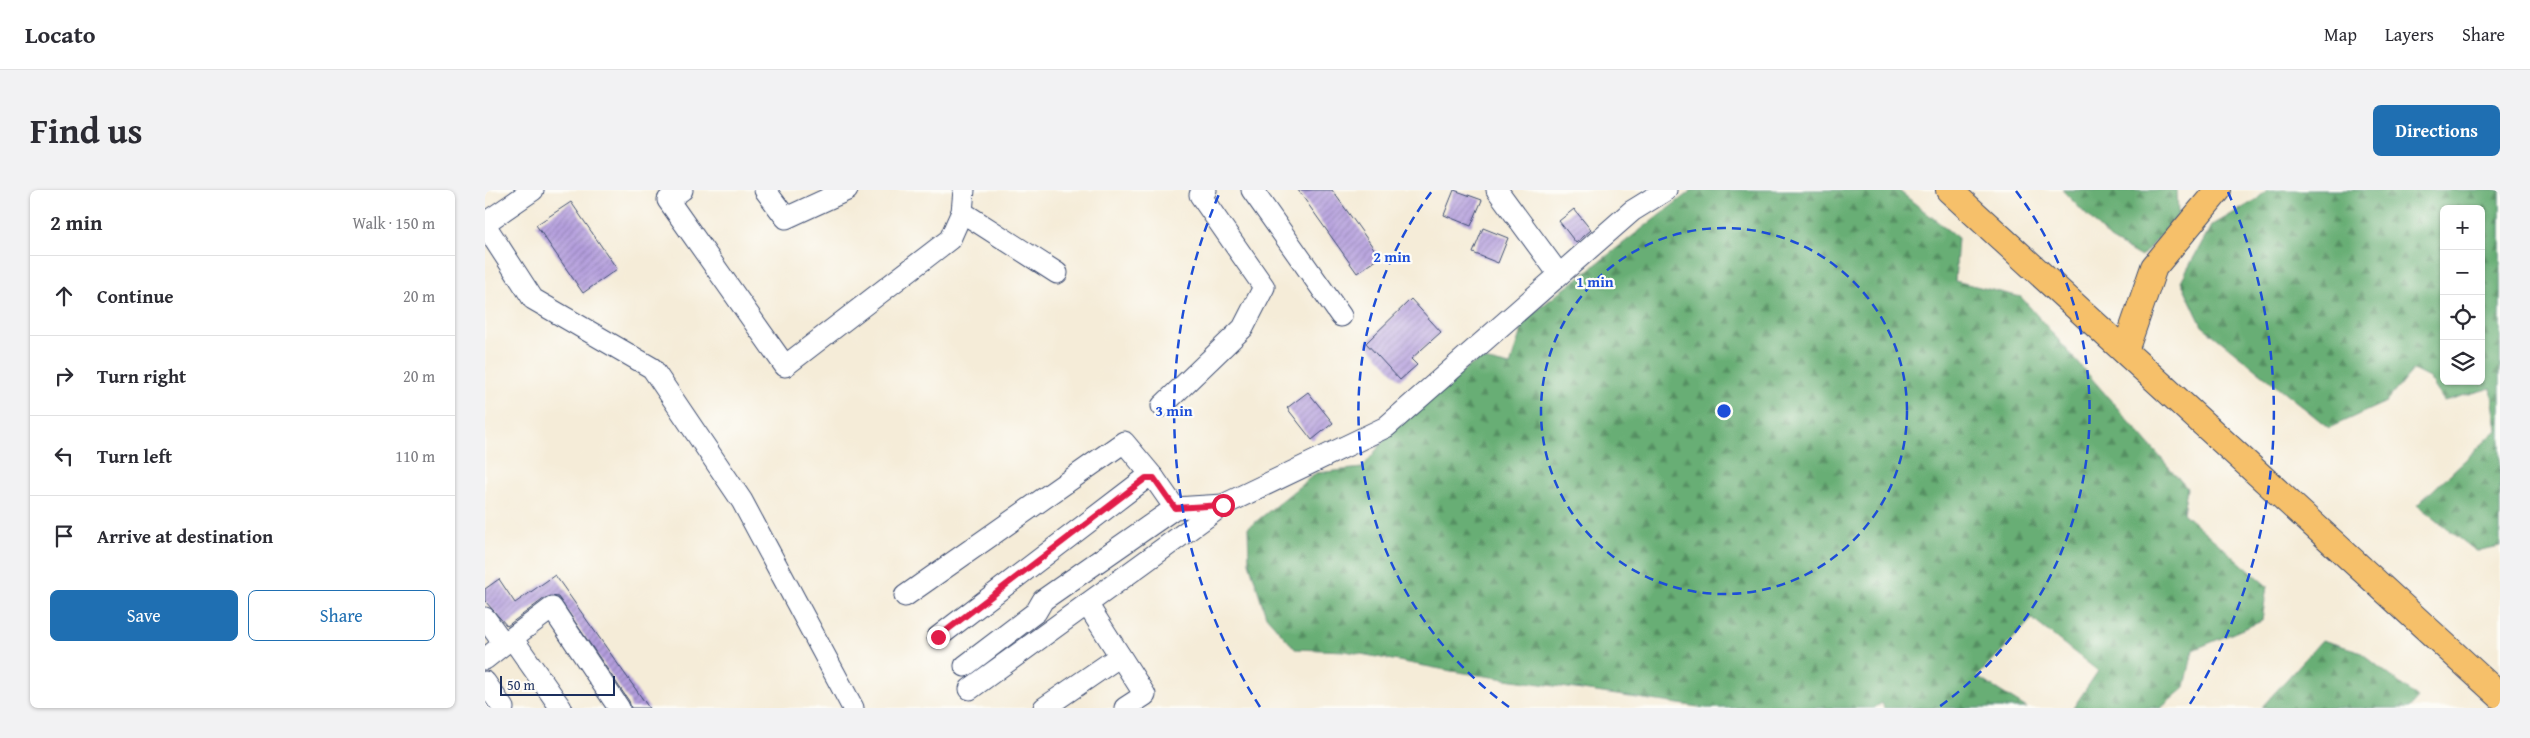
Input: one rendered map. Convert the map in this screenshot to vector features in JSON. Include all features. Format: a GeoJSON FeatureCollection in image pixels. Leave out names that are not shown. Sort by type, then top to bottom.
{"type":"FeatureCollection","features":[{"type":"Feature","properties":{"kind":"main road"},"geometry":{"type":"LineString","coordinates":[[1949,190],[2500,696]]}},
{"type":"Feature","properties":{"kind":"main road"},"geometry":{"type":"LineString","coordinates":[[2125,350],[2154,267],[2218,190]]}},
{"type":"Feature","properties":{"kind":"street"},"geometry":{"type":"LineString","coordinates":[[533,190],[485,224],[533,299],[652,368],[743,501],[853,708]]}},
{"type":"Feature","properties":{"kind":"street"},"geometry":{"type":"LineString","coordinates":[[682,190],[668,200],[785,366],[950,239],[962,212],[964,190]]}},
{"type":"Feature","properties":{"kind":"street"},"geometry":{"type":"LineString","coordinates":[[765,190],[785,218],[847,190]]}},
{"type":"Feature","properties":{"kind":"street"},"geometry":{"type":"LineString","coordinates":[[1162,406],[1243,328],[1264,287],[1199,195],[1206,190]]}},
{"type":"Feature","properties":{"kind":"street"},"geometry":{"type":"LineString","coordinates":[[1252,190],[1341,316]]}},
{"type":"Feature","properties":{"kind":"street"},"geometry":{"type":"LineString","coordinates":[[1497,190],[1558,274]]}},
{"type":"Feature","properties":{"kind":"street"},"geometry":{"type":"LineString","coordinates":[[970,689],[1223,505],[1386,427],[1558,274],[1633,211],[1666,190]]}},
{"type":"Feature","properties":{"kind":"street"},"geometry":{"type":"LineString","coordinates":[[962,212],[1057,273]]}},
{"type":"Feature","properties":{"kind":"street"},"geometry":{"type":"LineString","coordinates":[[905,596],[1123,442],[1154,478],[1175,508]]}},
{"type":"Feature","properties":{"kind":"street"},"geometry":{"type":"LineString","coordinates":[[938,637],[1146,478],[1154,478]]}},
{"type":"Feature","properties":{"kind":"street"},"geometry":{"type":"LineString","coordinates":[[965,666],[1036,612],[1043,600],[1175,508],[1223,505]]}},
{"type":"Feature","properties":{"kind":"street"},"geometry":{"type":"LineString","coordinates":[[1087,604],[1149,702],[1125,708]]}},
{"type":"Feature","properties":{"kind":"street"},"geometry":{"type":"LineString","coordinates":[[485,659],[552,608],[619,708]]}},
{"type":"Feature","properties":{"kind":"street"},"geometry":{"type":"LineString","coordinates":[[485,618],[487,617],[508,641],[561,708]]}},
{"type":"Feature","properties":{"kind":"street"},"geometry":{"type":"LineString","coordinates":[[1044,708],[1120,656]]}},
{"type":"Feature","properties":{"kind":"street"},"geometry":{"type":"LineString","coordinates":[[485,682],[503,708]]}},
{"type":"Feature","properties":{"kind":"green space"},"geometry":{"type":"Polygon","coordinates":[[[1692,190],[1898,190],[1958,238],[1955,281],[2021,297],[2187,488],[2183,513],[2267,586],[2262,621],[2193,650],[2185,687],[2161,708],[2073,708],[2098,671],[2032,619],[1977,677],[2027,708],[1884,708],[1882,703],[1874,708],[1706,708],[1451,671],[1345,651],[1295,649],[1266,616],[1249,562],[1248,528],[1316,473],[1362,468],[1409,409],[1480,359],[1510,366],[1524,320],[1692,190]]]}},
{"type":"Feature","properties":{"kind":"green space"},"geometry":{"type":"Polygon","coordinates":[[[2062,190],[2177,190],[2178,215],[2141,257],[2110,239],[2062,190]]]}},
{"type":"Feature","properties":{"kind":"green space"},"geometry":{"type":"Polygon","coordinates":[[[2267,190],[2500,190],[2500,546],[2476,551],[2417,505],[2497,430],[2491,388],[2444,401],[2429,378],[2413,370],[2386,402],[2329,428],[2202,326],[2181,281],[2211,226],[2256,200],[2267,190]]]}},
{"type":"Feature","properties":{"kind":"green space"},"geometry":{"type":"Polygon","coordinates":[[[2322,640],[2359,651],[2418,698],[2409,708],[2261,708],[2322,640]]]}},
{"type":"Feature","properties":{"kind":"building"},"geometry":{"type":"Polygon","coordinates":[[[1298,190],[1332,190],[1380,257],[1357,273],[1298,190]]]}},
{"type":"Feature","properties":{"kind":"building"},"geometry":{"type":"Polygon","coordinates":[[[1454,190],[1482,200],[1471,226],[1444,215],[1454,190]]]}},
{"type":"Feature","properties":{"kind":"building"},"geometry":{"type":"Polygon","coordinates":[[[571,202],[617,269],[583,293],[536,225],[571,202]]]}},
{"type":"Feature","properties":{"kind":"building"},"geometry":{"type":"Polygon","coordinates":[[[1574,209],[1591,230],[1576,243],[1559,221],[1574,209]]]}},
{"type":"Feature","properties":{"kind":"building"},"geometry":{"type":"Polygon","coordinates":[[[1483,228],[1508,238],[1498,263],[1473,253],[1483,228]]]}},
{"type":"Feature","properties":{"kind":"building"},"geometry":{"type":"Polygon","coordinates":[[[1411,299],[1441,332],[1411,359],[1417,365],[1400,380],[1366,343],[1411,299]]]}},
{"type":"Feature","properties":{"kind":"building"},"geometry":{"type":"Polygon","coordinates":[[[1308,392],[1333,423],[1312,440],[1287,408],[1308,392]]]}},
{"type":"Feature","properties":{"kind":"building"},"geometry":{"type":"Polygon","coordinates":[[[555,575],[649,708],[631,708],[629,701],[558,597],[551,596],[545,598],[507,626],[485,601],[485,589],[499,579],[515,603],[555,575]]]}},
{"type":"Feature","properties":{"kind":"route"},"geometry":{"type":"LineString","coordinates":[[938,637],[1146,478],[1154,478],[1175,508],[1223,505]]}}]}
